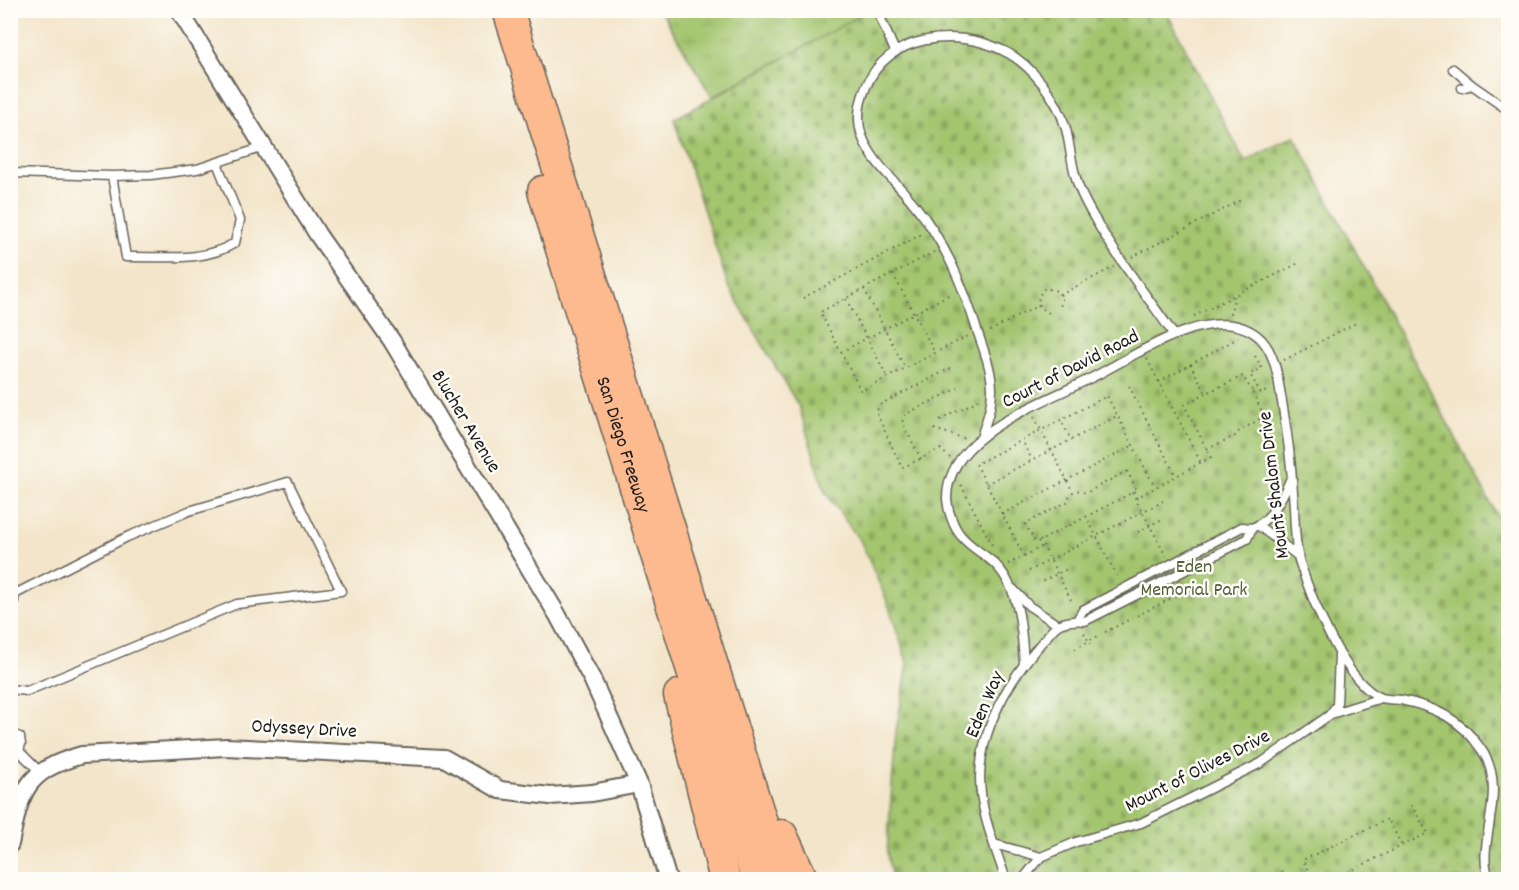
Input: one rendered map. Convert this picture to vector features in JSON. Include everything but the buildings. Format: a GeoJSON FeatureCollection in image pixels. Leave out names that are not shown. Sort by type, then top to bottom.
{"type":"FeatureCollection","features":[{"type":"Feature","properties":{"kind":"highway","name":"San Diego Freeway"},"geometry":{"type":"LineString","coordinates":[[487,10],[757,879]]}},
{"type":"Feature","properties":{"kind":"highway"},"geometry":{"type":"LineString","coordinates":[[507,10],[780,879]]}},
{"type":"Feature","properties":{"kind":"highway","name":"San Diego Freeway"},"geometry":{"type":"LineString","coordinates":[[526,10],[795,879]]}},
{"type":"Feature","properties":{"kind":"highway"},"geometry":{"type":"LineString","coordinates":[[666,592],[665,638],[725,879]]}},
{"type":"Feature","properties":{"kind":"highway"},"geometry":{"type":"LineString","coordinates":[[782,835],[803,879]]}},
{"type":"Feature","properties":{"kind":"street","name":"Blucher Avenue"},"geometry":{"type":"LineString","coordinates":[[179,10],[318,235],[392,340],[557,614],[592,679],[639,784],[668,879]]}},
{"type":"Feature","properties":{"kind":"street","name":"Odyssey Drive"},"geometry":{"type":"LineString","coordinates":[[10,844],[19,798],[30,783],[61,761],[82,755],[226,747],[444,758],[500,790],[550,796],[592,793],[639,784]]}},
{"type":"Feature","properties":{"kind":"lane"},"geometry":{"type":"LineString","coordinates":[[877,10],[894,50]]}},
{"type":"Feature","properties":{"kind":"lane"},"geometry":{"type":"LineString","coordinates":[[955,465],[982,434],[990,412],[992,393],[988,362],[963,287],[944,247],[933,229],[876,161],[862,135],[858,118],[861,99],[869,78],[894,50],[917,42],[949,39],[982,41],[1005,51],[1025,65],[1056,106],[1065,127],[1076,180],[1095,220],[1172,332]]}},
{"type":"Feature","properties":{"kind":"lane"},"geometry":{"type":"LineString","coordinates":[[1453,69],[1509,110]]}},
{"type":"Feature","properties":{"kind":"lane"},"geometry":{"type":"LineString","coordinates":[[1462,88],[1472,85]]}},
{"type":"Feature","properties":{"kind":"lane"},"geometry":{"type":"LineString","coordinates":[[10,173],[112,176],[162,174],[217,163],[264,147]]}},
{"type":"Feature","properties":{"kind":"lane"},"geometry":{"type":"LineString","coordinates":[[112,176],[126,257],[200,257],[220,252],[235,243],[240,220],[217,163]]}},
{"type":"Feature","properties":{"kind":"lane","name":"Mount Shalom Drive"},"geometry":{"type":"LineString","coordinates":[[1172,332],[1209,323],[1241,327],[1261,339],[1275,365],[1279,384],[1292,475],[1298,556],[1315,604],[1339,656],[1381,698]]}},
{"type":"Feature","properties":{"kind":"lane","name":"Court of David Road"},"geometry":{"type":"LineString","coordinates":[[982,434],[1143,352],[1172,332]]}},
{"type":"Feature","properties":{"kind":"lane","name":"Eden Way"},"geometry":{"type":"LineString","coordinates":[[955,465],[947,484],[948,506],[954,524],[962,537],[999,569],[1009,584],[1022,634],[1024,664],[1002,697],[986,737],[980,777],[984,814],[1006,879]]}},
{"type":"Feature","properties":{"kind":"lane"},"geometry":{"type":"LineString","coordinates":[[1078,618],[1085,621],[1247,538],[1282,500],[1292,475]]}},
{"type":"Feature","properties":{"kind":"lane"},"geometry":{"type":"LineString","coordinates":[[10,626],[15,594],[127,537],[189,511],[288,482],[341,591],[237,604],[27,692],[10,689]]}},
{"type":"Feature","properties":{"kind":"lane"},"geometry":{"type":"LineString","coordinates":[[1024,664],[1058,625],[1078,618],[1083,610],[1242,527],[1255,527],[1298,556]]}},
{"type":"Feature","properties":{"kind":"lane"},"geometry":{"type":"LineString","coordinates":[[1009,584],[1029,606],[1058,625]]}},
{"type":"Feature","properties":{"kind":"lane"},"geometry":{"type":"LineString","coordinates":[[1331,714],[1337,705],[1339,656]]}},
{"type":"Feature","properties":{"kind":"lane"},"geometry":{"type":"LineString","coordinates":[[1381,698],[1438,709],[1464,726],[1483,751],[1492,771],[1494,799],[1487,856],[1487,874],[1490,879]]}},
{"type":"Feature","properties":{"kind":"lane","name":"Mount of Olives Drive"},"geometry":{"type":"LineString","coordinates":[[1022,879],[1041,857],[1076,842],[1141,823],[1262,763],[1331,714],[1381,698]]}},
{"type":"Feature","properties":{"kind":"lane"},"geometry":{"type":"LineString","coordinates":[[10,733],[17,735],[21,740],[14,752],[42,774]]}},
{"type":"Feature","properties":{"kind":"lane"},"geometry":{"type":"LineString","coordinates":[[994,844],[1041,857]]}},
{"type":"Feature","properties":{"kind":"path"},"geometry":{"type":"LineString","coordinates":[[1060,295],[1243,199]]}},
{"type":"Feature","properties":{"kind":"path"},"geometry":{"type":"LineString","coordinates":[[803,298],[933,229]]}},
{"type":"Feature","properties":{"kind":"path"},"geometry":{"type":"LineString","coordinates":[[944,247],[820,312],[861,391],[935,353],[1039,305]]}},
{"type":"Feature","properties":{"kind":"path"},"geometry":{"type":"LineString","coordinates":[[1172,332],[1235,295],[1299,263]]}},
{"type":"Feature","properties":{"kind":"path"},"geometry":{"type":"LineString","coordinates":[[893,274],[935,353]]}},
{"type":"Feature","properties":{"kind":"path"},"geometry":{"type":"LineString","coordinates":[[841,352],[963,287]]}},
{"type":"Feature","properties":{"kind":"path"},"geometry":{"type":"LineString","coordinates":[[1049,313],[1039,305],[1038,296],[1045,288],[1054,288],[1060,295],[1060,308]]}},
{"type":"Feature","properties":{"kind":"path"},"geometry":{"type":"LineString","coordinates":[[864,289],[905,368]]}},
{"type":"Feature","properties":{"kind":"path"},"geometry":{"type":"LineString","coordinates":[[1227,325],[1235,295]]}},
{"type":"Feature","properties":{"kind":"path"},"geometry":{"type":"LineString","coordinates":[[846,299],[888,377]]}},
{"type":"Feature","properties":{"kind":"path"},"geometry":{"type":"LineString","coordinates":[[1275,365],[1356,323]]}},
{"type":"Feature","properties":{"kind":"path"},"geometry":{"type":"LineString","coordinates":[[1159,382],[1249,332]]}},
{"type":"Feature","properties":{"kind":"path"},"geometry":{"type":"LineString","coordinates":[[1143,352],[1201,463]]}},
{"type":"Feature","properties":{"kind":"path"},"geometry":{"type":"LineString","coordinates":[[1255,356],[1262,368],[1250,374],[1261,393],[1279,384]]}},
{"type":"Feature","properties":{"kind":"path"},"geometry":{"type":"LineString","coordinates":[[1190,364],[1206,393]]}},
{"type":"Feature","properties":{"kind":"path"},"geometry":{"type":"LineString","coordinates":[[953,367],[881,404],[876,412],[903,468],[940,448],[955,465],[995,550],[985,556]]}},
{"type":"Feature","properties":{"kind":"path"},"geometry":{"type":"LineString","coordinates":[[1136,498],[1211,457],[1184,405],[1243,376],[1262,409],[1262,418],[1239,431],[1237,435],[1207,449]]}},
{"type":"Feature","properties":{"kind":"path"},"geometry":{"type":"LineString","coordinates":[[1129,386],[1176,476]]}},
{"type":"Feature","properties":{"kind":"path"},"geometry":{"type":"LineString","coordinates":[[1251,390],[1257,387]]}},
{"type":"Feature","properties":{"kind":"path"},"geometry":{"type":"LineString","coordinates":[[921,459],[902,422],[906,414],[958,388]]}},
{"type":"Feature","properties":{"kind":"path"},"geometry":{"type":"LineString","coordinates":[[940,420],[992,393]]}},
{"type":"Feature","properties":{"kind":"path"},"geometry":{"type":"LineString","coordinates":[[1023,556],[976,464],[1041,430],[1107,396],[1155,487]]}},
{"type":"Feature","properties":{"kind":"path"},"geometry":{"type":"LineString","coordinates":[[1030,410],[1073,492]]}},
{"type":"Feature","properties":{"kind":"path"},"geometry":{"type":"LineString","coordinates":[[986,483],[1117,416]]}},
{"type":"Feature","properties":{"kind":"path"},"geometry":{"type":"LineString","coordinates":[[1063,424],[1071,440]]}},
{"type":"Feature","properties":{"kind":"path"},"geometry":{"type":"LineString","coordinates":[[934,429],[975,441]]}},
{"type":"Feature","properties":{"kind":"path"},"geometry":{"type":"LineString","coordinates":[[1024,444],[1032,460]]}},
{"type":"Feature","properties":{"kind":"path"},"geometry":{"type":"LineString","coordinates":[[1002,514],[1132,445]]}},
{"type":"Feature","properties":{"kind":"path"},"geometry":{"type":"LineString","coordinates":[[1127,471],[1137,490],[1036,543],[1025,524],[1067,502],[1073,492],[1086,493],[1127,471]]}},
{"type":"Feature","properties":{"kind":"path"},"geometry":{"type":"LineString","coordinates":[[1132,492],[1170,564]]}},
{"type":"Feature","properties":{"kind":"path"},"geometry":{"type":"LineString","coordinates":[[1029,571],[1162,501]]}},
{"type":"Feature","properties":{"kind":"path"},"geometry":{"type":"LineString","coordinates":[[1086,516],[1124,588]]}},
{"type":"Feature","properties":{"kind":"path"},"geometry":{"type":"LineString","coordinates":[[1138,532],[1164,518]]}},
{"type":"Feature","properties":{"kind":"path"},"geometry":{"type":"LineString","coordinates":[[1040,540],[1078,618]]}},
{"type":"Feature","properties":{"kind":"path"},"geometry":{"type":"LineString","coordinates":[[999,569],[1043,546]]}},
{"type":"Feature","properties":{"kind":"path"},"geometry":{"type":"LineString","coordinates":[[1043,581],[1069,568]]}},
{"type":"Feature","properties":{"kind":"path"},"geometry":{"type":"LineString","coordinates":[[1075,648],[1185,591]]}},
{"type":"Feature","properties":{"kind":"path"},"geometry":{"type":"LineString","coordinates":[[1332,879],[1428,833],[1409,802]]}},
{"type":"Feature","properties":{"kind":"path"},"geometry":{"type":"LineString","coordinates":[[1313,879],[1303,860],[1388,819],[1402,846]]}},
{"type":"Feature","properties":{"kind":"path"},"geometry":{"type":"LineString","coordinates":[[1265,879],[1283,871],[1287,879]]}},
{"type":"Feature","properties":{"kind":"green space"},"geometry":{"type":"Polygon","coordinates":[[[661,11],[870,11],[712,97],[661,11]]]}},
{"type":"Feature","properties":{"kind":"green space","name":"Eden Memorial Park"},"geometry":{"type":"Polygon","coordinates":[[[862,11],[1166,11],[1245,162],[1294,136],[1508,536],[1508,879],[892,879],[887,853],[896,731],[908,665],[887,601],[861,542],[825,492],[799,407],[728,285],[674,119],[863,14],[862,11]]]}}]}
